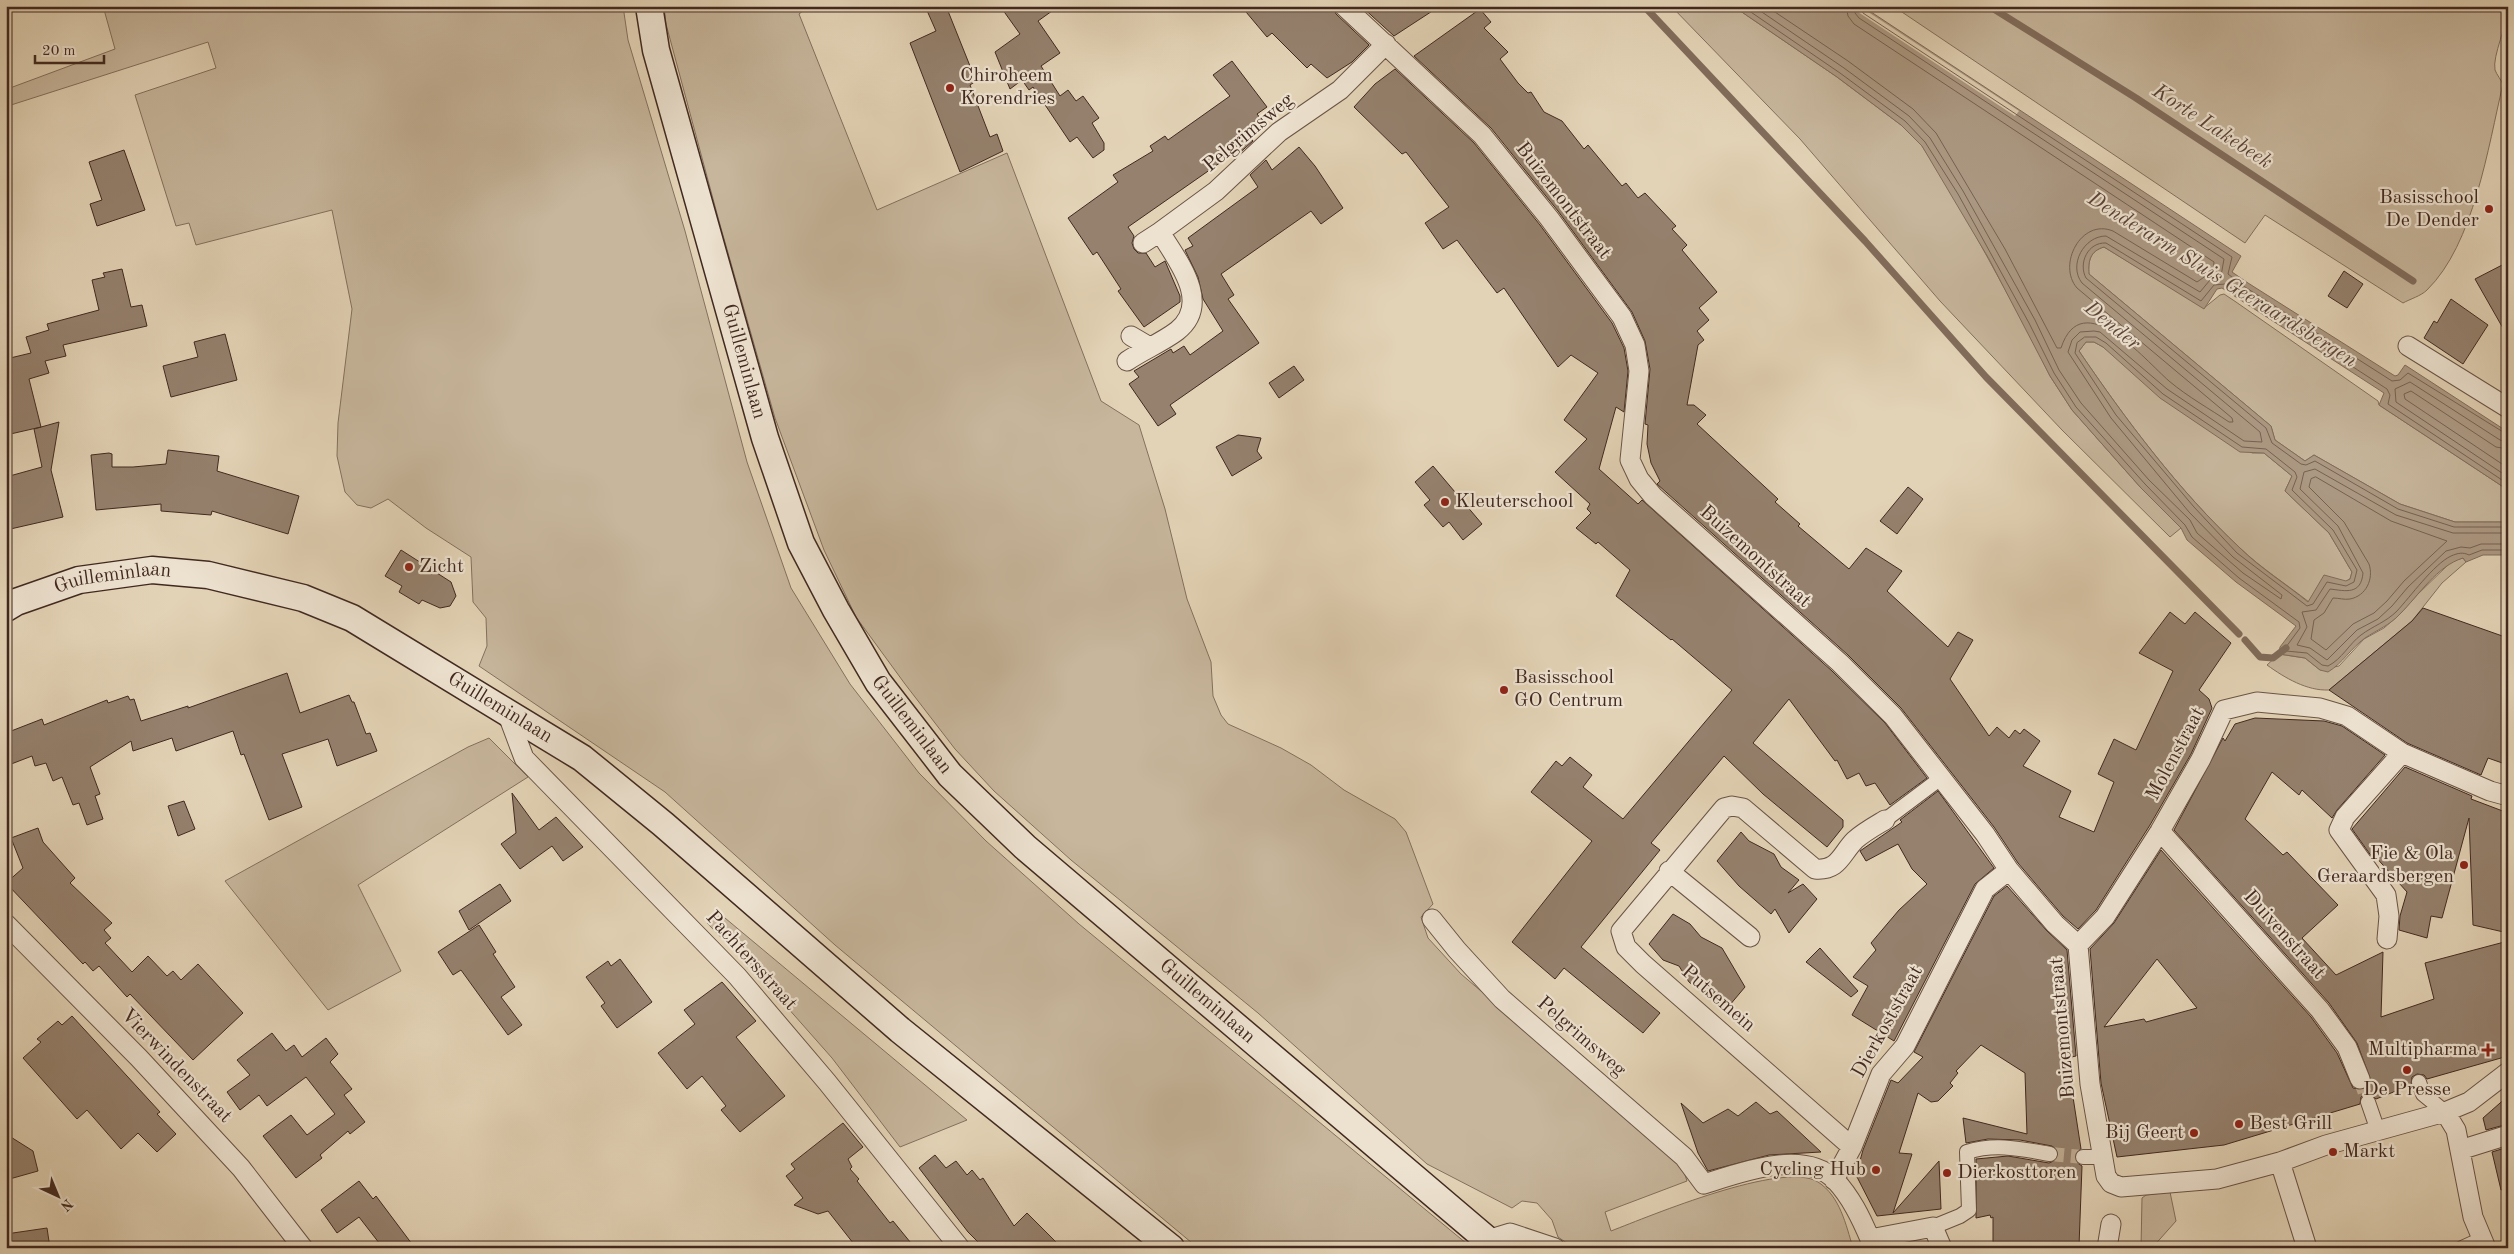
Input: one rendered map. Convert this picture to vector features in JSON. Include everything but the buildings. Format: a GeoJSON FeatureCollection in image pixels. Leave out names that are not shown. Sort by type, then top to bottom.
{"type":"FeatureCollection","features":[{"type":"Feature","properties":{"kind":"main road","name":"Guilleminlaan"},"geometry":{"type":"LineString","coordinates":[[648,6],[656,50],[765,438],[801,543],[836,610],[878,682],[950,775],[1025,847],[1492,1244]]}},
{"type":"Feature","properties":{"kind":"main road","name":"Guilleminlaan"},"geometry":{"type":"LineString","coordinates":[[6,608],[16,602],[79,580],[152,570],[208,575],[303,598],[352,618],[582,758],[663,824],[900,1030],[1171,1248]]}},
{"type":"Feature","properties":{"kind":"street","name":"Buizemontstraat"},"geometry":{"type":"LineString","coordinates":[[1344,6],[1482,134],[1550,218],[1622,317],[1635,345],[1639,372],[1630,460],[1639,479],[1653,496],[1840,663],[1893,716],[1985,834],[2009,870],[2055,924],[2078,945],[2090,1084],[2103,1161]]}},
{"type":"Feature","properties":{"kind":"street","name":"Pelgrimsweg"},"geometry":{"type":"LineString","coordinates":[[1143,243],[1216,191],[1279,132],[1340,90],[1386,44]]}},
{"type":"Feature","properties":{"kind":"street"},"geometry":{"type":"LineString","coordinates":[[1128,361],[1148,346],[1166,339],[1189,318],[1192,304],[1189,281],[1160,232]]}},
{"type":"Feature","properties":{"kind":"street"},"geometry":{"type":"LineString","coordinates":[[1131,336],[1148,346]]}},
{"type":"Feature","properties":{"kind":"street"},"geometry":{"type":"LineString","coordinates":[[2408,346],[2508,408]]}},
{"type":"Feature","properties":{"kind":"street","name":"Molenstraat"},"geometry":{"type":"LineString","coordinates":[[2078,945],[2105,917],[2160,831],[2201,759],[2224,710],[2257,702],[2320,708],[2347,716],[2402,753],[2508,796]]}},
{"type":"Feature","properties":{"kind":"street","name":"Pachtersstraat"},"geometry":{"type":"LineString","coordinates":[[506,710],[524,758],[737,976],[828,1082],[960,1248]]}},
{"type":"Feature","properties":{"kind":"street"},"geometry":{"type":"LineString","coordinates":[[2387,939],[2389,916],[2386,895],[2339,830],[2345,817],[2402,753]]}},
{"type":"Feature","properties":{"kind":"street","name":"Putsemein"},"geometry":{"type":"LineString","coordinates":[[1852,1147],[1626,947],[1621,931],[1669,871],[1724,808],[1732,806],[1743,808],[1815,869],[1823,869],[1836,866],[1855,840],[1941,778]]}},
{"type":"Feature","properties":{"kind":"street","name":"Duivenstraat"},"geometry":{"type":"LineString","coordinates":[[2160,831],[2320,1010],[2347,1047],[2360,1079]]}},
{"type":"Feature","properties":{"kind":"street","name":"Dierkoststraat"},"geometry":{"type":"LineString","coordinates":[[1834,1180],[1852,1147],[1881,1074],[1905,1046],[1985,889],[2009,870]]}},
{"type":"Feature","properties":{"kind":"street"},"geometry":{"type":"LineString","coordinates":[[1669,871],[1750,937]]}},
{"type":"Feature","properties":{"kind":"street","name":"Pelgrimsweg"},"geometry":{"type":"LineString","coordinates":[[1432,919],[1457,950],[1502,998],[1684,1157],[1704,1184],[1762,1166],[1789,1165],[1798,1165],[1823,1171],[1834,1180]]}},
{"type":"Feature","properties":{"kind":"street","name":"Vierwindenstraat"},"geometry":{"type":"LineString","coordinates":[[6,924],[139,1058],[241,1168],[303,1248]]}},
{"type":"Feature","properties":{"kind":"street"},"geometry":{"type":"LineString","coordinates":[[2082,1157],[2103,1161],[2106,1176],[2112,1183],[2121,1187],[2217,1179],[2280,1162],[2326,1145],[2445,1112],[2469,1102],[2508,1072]]}},
{"type":"Feature","properties":{"kind":"street"},"geometry":{"type":"LineString","coordinates":[[2419,1082],[2423,1094],[2445,1112],[2456,1130],[2473,1217],[2484,1243],[2462,1248]]}},
{"type":"Feature","properties":{"kind":"street"},"geometry":{"type":"LineString","coordinates":[[2368,1102],[2378,1131]]}},
{"type":"Feature","properties":{"kind":"street"},"geometry":{"type":"LineString","coordinates":[[2460,1150],[2508,1135]]}},
{"type":"Feature","properties":{"kind":"street"},"geometry":{"type":"LineString","coordinates":[[1834,1180],[1855,1206],[1870,1239],[1933,1227],[1960,1216],[1969,1210],[1967,1152],[1985,1146],[2015,1148],[2050,1154]]}},
{"type":"Feature","properties":{"kind":"street"},"geometry":{"type":"LineString","coordinates":[[2280,1162],[2307,1248]]}},
{"type":"Feature","properties":{"kind":"street"},"geometry":{"type":"LineString","coordinates":[[2107,1248],[2110,1224]]}},
{"type":"Feature","properties":{"kind":"street"},"geometry":{"type":"LineString","coordinates":[[1933,1227],[1942,1248]]}},
{"type":"Feature","properties":{"kind":"street","name":"Guilleminlaan"},"geometry":{"type":"LineString","coordinates":[[1492,1244],[1510,1234],[1555,1248]]}},
{"type":"Feature","properties":{"kind":"shaded area"},"geometry":{"type":"Polygon","coordinates":[[[103,6],[623,6],[628,40],[685,231],[747,462],[791,588],[850,684],[919,773],[986,841],[1079,924],[1472,1248],[1198,1248],[835,945],[665,792],[479,666],[487,646],[486,618],[473,602],[471,557],[426,528],[388,499],[371,508],[357,505],[345,492],[337,456],[338,423],[352,309],[332,210],[196,245],[189,223],[176,226],[135,95],[216,68],[208,42],[11,105],[10,88],[115,49],[103,6]]]}},
{"type":"Feature","properties":{"kind":"shaded area"},"geometry":{"type":"Polygon","coordinates":[[[664,6],[809,6],[799,14],[877,210],[1007,153],[1101,401],[1139,425],[1165,509],[1187,599],[1211,662],[1213,696],[1221,715],[1228,724],[1281,748],[1311,765],[1344,790],[1395,819],[1406,832],[1433,904],[1421,917],[1428,938],[1461,974],[1665,1148],[1682,1166],[1687,1181],[1605,1212],[1611,1231],[1684,1203],[1747,1184],[1776,1178],[1801,1177],[1818,1182],[1832,1195],[1841,1212],[1853,1248],[1574,1248],[1558,1237],[1552,1220],[1537,1203],[1522,1201],[1512,1208],[1427,1164],[1258,1013],[1071,860],[994,791],[955,749],[856,617],[824,550],[775,418],[719,221],[666,24],[664,6]]]}},
{"type":"Feature","properties":{"kind":"shaded area"},"geometry":{"type":"Polygon","coordinates":[[[1671,6],[1733,6],[1837,77],[1901,125],[1922,146],[1954,196],[2050,376],[2072,410],[2141,488],[2181,528],[2170,537],[2062,430],[1940,301],[1800,139],[1671,6]]]}},
{"type":"Feature","properties":{"kind":"shaded area"},"geometry":{"type":"Polygon","coordinates":[[[1893,6],[2508,6],[2506,22],[2495,64],[2495,70],[2503,84],[2485,165],[2468,221],[2457,247],[2443,271],[2425,292],[2403,303],[2265,215],[2245,243],[1893,6]]]}},
{"type":"Feature","properties":{"kind":"shaded area"},"geometry":{"type":"Polygon","coordinates":[[[2104,247],[2204,308],[2224,294],[2236,302],[2378,401],[2379,405],[2508,490],[2508,522],[2455,522],[2400,504],[2314,455],[2305,461],[2275,440],[2271,426],[2089,274],[2091,257],[2096,251],[2104,247]]]}},
{"type":"Feature","properties":{"kind":"shaded area"},"geometry":{"type":"Polygon","coordinates":[[[2086,342],[2094,342],[2103,347],[2252,453],[2264,453],[2292,476],[2285,491],[2329,533],[2352,572],[2350,579],[2309,602],[2248,555],[2217,526],[2175,479],[2115,403],[2079,351],[2086,342]]]}},
{"type":"Feature","properties":{"kind":"shaded area"},"geometry":{"type":"Polygon","coordinates":[[[2463,558],[2466,562],[2442,583],[2412,621],[2329,690],[2321,690],[2296,683],[2267,665],[2279,654],[2305,658],[2320,670],[2339,666],[2364,639],[2384,628],[2400,614],[2452,561],[2463,558]]]}},
{"type":"Feature","properties":{"kind":"shaded area"},"geometry":{"type":"Polygon","coordinates":[[[489,738],[528,777],[358,885],[401,971],[328,1010],[225,881],[468,747],[489,738]]]}},
{"type":"Feature","properties":{"kind":"shaded area"},"geometry":{"type":"Polygon","coordinates":[[[719,913],[967,1120],[900,1147],[832,1058],[764,981],[707,923],[719,913]]]}},
{"type":"Feature","properties":{"kind":"shaded area"},"geometry":{"type":"Polygon","coordinates":[[[2170,1192],[2176,1221],[2152,1248],[2141,1248],[2142,1198],[2146,1195],[2170,1192]]]}},
{"type":"Feature","properties":{"kind":"water"},"geometry":{"type":"Polygon","coordinates":[[[1733,6],[1862,6],[2241,256],[2232,272],[2248,283],[2395,376],[2398,375],[2405,365],[2508,432],[2508,490],[2379,405],[2384,393],[2222,288],[2217,289],[2204,309],[2104,247],[2096,251],[2091,257],[2089,274],[2271,426],[2275,440],[2305,461],[2314,455],[2400,504],[2455,522],[2508,522],[2508,555],[2483,555],[2466,562],[2463,558],[2445,567],[2396,618],[2365,638],[2328,672],[2320,670],[2305,658],[2279,654],[2280,647],[2296,626],[2236,582],[2187,540],[2181,528],[2141,488],[2072,410],[2050,376],[1989,259],[1922,146],[1901,125],[1837,77],[1733,6]],[[2086,342],[2079,351],[2115,403],[2154,454],[2195,502],[2248,555],[2308,602],[2324,575],[2346,581],[2350,579],[2352,572],[2329,533],[2285,491],[2292,476],[2264,453],[2240,452],[2160,398],[2103,347],[2094,342],[2086,342]]]}},
{"type":"Feature","properties":{"kind":"pier"},"geometry":{"type":"Polygon","coordinates":[[[1849,6],[1859,6],[2019,111],[2015,116],[1849,6]]]}},
{"type":"Feature","properties":{"kind":"waterway"},"geometry":{"type":"LineString","coordinates":[[1644,6],[1865,241],[1986,377],[2239,634]]}},
{"type":"Feature","properties":{"kind":"waterway","name":"Korte Lakebeek"},"geometry":{"type":"LineString","coordinates":[[1989,6],[2136,98],[2413,281]]}},
{"type":"Feature","properties":{"kind":"waterway"},"geometry":{"type":"LineString","coordinates":[[2245,640],[2260,657],[2273,658],[2286,648]]}},
{"type":"Feature","properties":{"kind":"tunnel"},"geometry":{"type":"LineString","coordinates":[[2360,1079],[2368,1102]]}},
{"type":"Feature","properties":{"kind":"tunnel"},"geometry":{"type":"LineString","coordinates":[[2050,1154],[2083,1157]]}},
{"type":"Feature","properties":{"kind":"place","name":"Chiroheem Korendries"},"geometry":{"type":"Point","coordinates":[950,88]}},
{"type":"Feature","properties":{"kind":"place","name":"Basisschool De Dender"},"geometry":{"type":"Point","coordinates":[2489,209]}},
{"type":"Feature","properties":{"kind":"place","name":"Kleuterschool"},"geometry":{"type":"Point","coordinates":[1445,502]}},
{"type":"Feature","properties":{"kind":"place","name":"Zicht"},"geometry":{"type":"Point","coordinates":[409,567]}},
{"type":"Feature","properties":{"kind":"place","name":"Basisschool GO Centrum"},"geometry":{"type":"Point","coordinates":[1504,690]}},
{"type":"Feature","properties":{"kind":"place","name":"Fie & Ola Geraardsbergen"},"geometry":{"type":"Point","coordinates":[2464,865]}},
{"type":"Feature","properties":{"kind":"place","name":"Multipharma"},"geometry":{"type":"Point","coordinates":[2488,1050]}},
{"type":"Feature","properties":{"kind":"place","name":"De Presse"},"geometry":{"type":"Point","coordinates":[2407,1070]}},
{"type":"Feature","properties":{"kind":"place","name":"Best Grill"},"geometry":{"type":"Point","coordinates":[2239,1124]}},
{"type":"Feature","properties":{"kind":"place","name":"Bij Geert"},"geometry":{"type":"Point","coordinates":[2194,1133]}},
{"type":"Feature","properties":{"kind":"place","name":"Markt"},"geometry":{"type":"Point","coordinates":[2333,1152]}},
{"type":"Feature","properties":{"kind":"place","name":"Cycling Hub"},"geometry":{"type":"Point","coordinates":[1876,1170]}},
{"type":"Feature","properties":{"kind":"place","name":"Dierkosttoren"},"geometry":{"type":"Point","coordinates":[1947,1173]}},
{"type":"Feature","properties":{"kind":"water label","name":"Denderarm Sluis Geeraardsbergen"},"geometry":{"type":"Point","coordinates":[2222,280]}},
{"type":"Feature","properties":{"kind":"water label","name":"Dender"},"geometry":{"type":"Point","coordinates":[2112,326]}}]}
